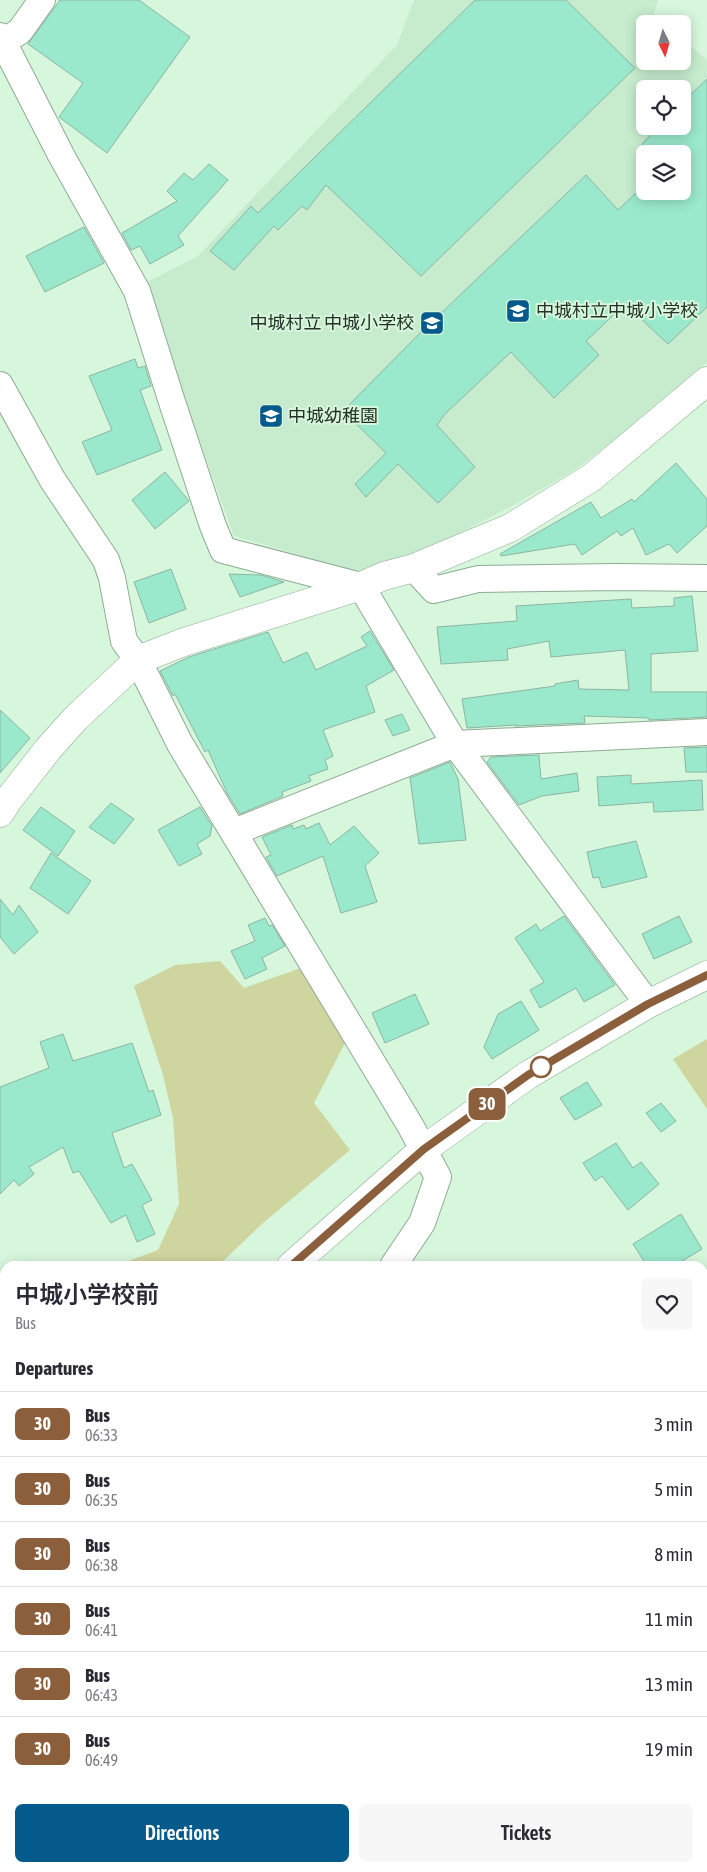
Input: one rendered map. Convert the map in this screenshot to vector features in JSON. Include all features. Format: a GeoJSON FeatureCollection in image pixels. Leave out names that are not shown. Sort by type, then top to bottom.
{"type":"FeatureCollection","features":[{"type":"Feature","properties":{"kind":"main road"},"geometry":{"type":"LineString","coordinates":[[0,813],[49,748],[75,719],[138,660],[184,642],[361,586],[384,576],[414,568],[510,528],[591,478],[707,381]]}},
{"type":"Feature","properties":{"kind":"main road"},"geometry":{"type":"LineString","coordinates":[[297,1261],[424,1149],[528,1075],[648,1004],[707,975]]}},
{"type":"Feature","properties":{"kind":"street"},"geometry":{"type":"LineString","coordinates":[[42,0],[20,31],[2,39],[61,155],[137,291],[213,526],[223,550],[361,586],[454,744],[648,1004]]}},
{"type":"Feature","properties":{"kind":"street"},"geometry":{"type":"LineString","coordinates":[[0,385],[52,479],[106,560],[112,578],[124,641],[138,660],[180,744],[424,1149],[438,1177],[422,1223],[396,1261]]}},
{"type":"Feature","properties":{"kind":"street"},"geometry":{"type":"LineString","coordinates":[[414,568],[434,590],[478,579],[707,578]]}},
{"type":"Feature","properties":{"kind":"street"},"geometry":{"type":"LineString","coordinates":[[234,832],[454,744],[707,732]]}},
{"type":"Feature","properties":{"kind":"shaded area","name":"中城村立 中城小学校"},"geometry":{"type":"Polygon","coordinates":[[[414,0],[658,0],[655,15],[636,15],[636,70],[691,70],[691,46],[707,60],[707,362],[669,399],[576,469],[512,506],[423,552],[362,573],[234,536],[143,284],[198,256],[397,45],[414,0]]]}},
{"type":"Feature","properties":{"kind":"shaded area"},"geometry":{"type":"Polygon","coordinates":[[[220,961],[244,988],[301,968],[346,1041],[314,1103],[350,1150],[263,1223],[223,1261],[128,1261],[158,1250],[179,1204],[173,1118],[163,1075],[134,986],[175,965],[220,961]]]}},
{"type":"Feature","properties":{"kind":"shaded area"},"geometry":{"type":"Polygon","coordinates":[[[707,1039],[707,1109],[673,1059],[707,1039]]]}},
{"type":"Feature","properties":{"kind":"building"},"geometry":{"type":"Polygon","coordinates":[[[60,0],[139,0],[190,37],[107,153],[59,117],[83,83],[28,44],[60,0]]]}},
{"type":"Feature","properties":{"kind":"building"},"geometry":{"type":"Polygon","coordinates":[[[475,0],[566,0],[635,68],[421,276],[326,185],[307,210],[302,206],[278,230],[274,226],[234,270],[210,251],[251,206],[258,213],[475,0]]]}},
{"type":"Feature","properties":{"kind":"building"},"geometry":{"type":"Polygon","coordinates":[[[707,79],[707,307],[668,344],[625,304],[586,341],[599,355],[554,398],[511,352],[445,414],[437,425],[475,467],[438,503],[398,464],[366,497],[355,484],[386,453],[343,411],[415,338],[586,175],[618,210],[636,193],[636,200],[691,200],[691,145],[642,144],[650,135],[691,135],[691,94],[707,79]]]}},
{"type":"Feature","properties":{"kind":"building"},"geometry":{"type":"Polygon","coordinates":[[[209,164],[228,180],[178,236],[184,245],[150,264],[140,246],[131,250],[122,233],[177,201],[167,191],[184,173],[193,180],[209,164]]]}},
{"type":"Feature","properties":{"kind":"building"},"geometry":{"type":"Polygon","coordinates":[[[84,227],[104,263],[45,292],[26,256],[84,227]]]}},
{"type":"Feature","properties":{"kind":"building"},"geometry":{"type":"Polygon","coordinates":[[[135,359],[138,368],[145,366],[151,386],[140,390],[162,450],[97,475],[82,442],[112,430],[89,376],[135,359]]]}},
{"type":"Feature","properties":{"kind":"building"},"geometry":{"type":"Polygon","coordinates":[[[676,463],[707,499],[707,526],[677,553],[669,544],[646,555],[633,528],[621,536],[617,531],[582,555],[575,544],[501,556],[500,554],[591,502],[601,518],[632,499],[634,502],[676,463]]]}},
{"type":"Feature","properties":{"kind":"building"},"geometry":{"type":"Polygon","coordinates":[[[165,472],[189,501],[155,529],[132,500],[165,472]]]}},
{"type":"Feature","properties":{"kind":"building"},"geometry":{"type":"Polygon","coordinates":[[[171,569],[186,609],[149,623],[134,582],[171,569]]]}},
{"type":"Feature","properties":{"kind":"building"},"geometry":{"type":"Polygon","coordinates":[[[229,574],[261,575],[284,582],[240,597],[229,574]]]}},
{"type":"Feature","properties":{"kind":"building"},"geometry":{"type":"Polygon","coordinates":[[[692,596],[698,651],[651,654],[651,692],[707,692],[707,717],[649,720],[649,718],[584,716],[585,723],[467,728],[462,699],[555,686],[555,684],[578,680],[579,689],[629,690],[625,650],[551,657],[549,641],[507,649],[508,660],[441,664],[437,627],[517,621],[516,606],[631,599],[632,608],[674,606],[674,598],[692,596]]]}},
{"type":"Feature","properties":{"kind":"building"},"geometry":{"type":"Polygon","coordinates":[[[370,631],[394,670],[366,686],[375,712],[323,730],[333,756],[325,760],[328,769],[309,776],[311,781],[282,792],[283,796],[240,814],[227,793],[208,750],[205,752],[175,694],[173,696],[160,671],[189,657],[268,632],[283,663],[307,652],[316,670],[367,646],[361,637],[370,631]]]}},
{"type":"Feature","properties":{"kind":"building"},"geometry":{"type":"Polygon","coordinates":[[[0,710],[30,738],[0,773],[0,710]]]}},
{"type":"Feature","properties":{"kind":"building"},"geometry":{"type":"Polygon","coordinates":[[[402,714],[410,730],[393,736],[385,720],[402,714]]]}},
{"type":"Feature","properties":{"kind":"building"},"geometry":{"type":"Polygon","coordinates":[[[707,747],[707,772],[686,772],[684,748],[707,747]]]}},
{"type":"Feature","properties":{"kind":"building"},"geometry":{"type":"Polygon","coordinates":[[[539,755],[541,779],[577,773],[579,791],[542,796],[519,805],[487,762],[491,757],[539,755]]]}},
{"type":"Feature","properties":{"kind":"building"},"geometry":{"type":"Polygon","coordinates":[[[450,762],[458,779],[466,840],[419,844],[410,778],[450,762]]]}},
{"type":"Feature","properties":{"kind":"building"},"geometry":{"type":"Polygon","coordinates":[[[631,775],[631,784],[702,780],[703,810],[654,812],[653,802],[599,806],[597,777],[631,775]]]}},
{"type":"Feature","properties":{"kind":"building"},"geometry":{"type":"Polygon","coordinates":[[[111,803],[134,819],[114,844],[89,827],[111,803]]]}},
{"type":"Feature","properties":{"kind":"building"},"geometry":{"type":"Polygon","coordinates":[[[41,807],[75,831],[58,856],[23,830],[41,807]]]}},
{"type":"Feature","properties":{"kind":"building"},"geometry":{"type":"Polygon","coordinates":[[[200,807],[212,826],[210,836],[197,844],[202,854],[179,866],[158,830],[200,807]]]}},
{"type":"Feature","properties":{"kind":"building"},"geometry":{"type":"Polygon","coordinates":[[[319,823],[330,845],[354,826],[379,853],[365,866],[377,902],[341,913],[323,856],[277,876],[266,857],[271,855],[262,837],[292,825],[293,829],[304,825],[306,829],[319,823]]]}},
{"type":"Feature","properties":{"kind":"building"},"geometry":{"type":"Polygon","coordinates":[[[636,841],[647,877],[602,888],[599,877],[593,878],[587,852],[636,841]]]}},
{"type":"Feature","properties":{"kind":"building"},"geometry":{"type":"Polygon","coordinates":[[[51,853],[91,881],[68,914],[30,888],[51,853]]]}},
{"type":"Feature","properties":{"kind":"building"},"geometry":{"type":"Polygon","coordinates":[[[0,899],[13,915],[19,905],[38,932],[14,954],[0,937],[0,899]]]}},
{"type":"Feature","properties":{"kind":"building"},"geometry":{"type":"Polygon","coordinates":[[[564,916],[615,985],[584,1002],[576,988],[540,1008],[530,990],[544,982],[515,938],[536,924],[540,931],[564,916]]]}},
{"type":"Feature","properties":{"kind":"building"},"geometry":{"type":"Polygon","coordinates":[[[679,916],[692,942],[654,959],[642,934],[679,916]]]}},
{"type":"Feature","properties":{"kind":"building"},"geometry":{"type":"Polygon","coordinates":[[[265,918],[269,926],[272,925],[285,946],[262,958],[267,969],[245,979],[231,951],[255,941],[248,925],[265,918]]]}},
{"type":"Feature","properties":{"kind":"building"},"geometry":{"type":"Polygon","coordinates":[[[415,994],[429,1024],[385,1043],[372,1013],[415,994]]]}},
{"type":"Feature","properties":{"kind":"building"},"geometry":{"type":"Polygon","coordinates":[[[521,1001],[539,1030],[492,1059],[484,1047],[498,1014],[521,1001]]]}},
{"type":"Feature","properties":{"kind":"building"},"geometry":{"type":"Polygon","coordinates":[[[63,1034],[73,1061],[132,1043],[149,1092],[153,1090],[161,1115],[112,1133],[124,1168],[132,1164],[152,1200],[142,1205],[155,1234],[137,1242],[126,1215],[111,1223],[79,1171],[73,1173],[63,1147],[29,1167],[34,1174],[19,1186],[14,1180],[0,1194],[0,1087],[49,1068],[40,1042],[63,1034]]]}},
{"type":"Feature","properties":{"kind":"building"},"geometry":{"type":"Polygon","coordinates":[[[587,1082],[602,1105],[575,1120],[560,1098],[587,1082]]]}},
{"type":"Feature","properties":{"kind":"building"},"geometry":{"type":"Polygon","coordinates":[[[661,1103],[676,1121],[661,1132],[646,1113],[661,1103]]]}},
{"type":"Feature","properties":{"kind":"building"},"geometry":{"type":"Polygon","coordinates":[[[616,1143],[633,1168],[641,1162],[659,1184],[628,1210],[602,1176],[595,1181],[583,1163],[616,1143]]]}},
{"type":"Feature","properties":{"kind":"building"},"geometry":{"type":"Polygon","coordinates":[[[681,1214],[702,1249],[682,1261],[644,1261],[633,1244],[681,1214]]]}},
{"type":"Feature","properties":{"kind":"bus line","name":"30"},"geometry":{"type":"LineString","coordinates":[[297,1261],[424,1149],[528,1075],[594,1034],[648,1004],[707,975]]}},
{"type":"Feature","properties":{"kind":"place","name":"中城村立中城小学校"},"geometry":{"type":"Point","coordinates":[518,311]}},
{"type":"Feature","properties":{"kind":"place","name":"中城村立 中城小学校"},"geometry":{"type":"Point","coordinates":[432,323]}},
{"type":"Feature","properties":{"kind":"place","name":"中城幼稚園"},"geometry":{"type":"Point","coordinates":[271,416]}}]}
